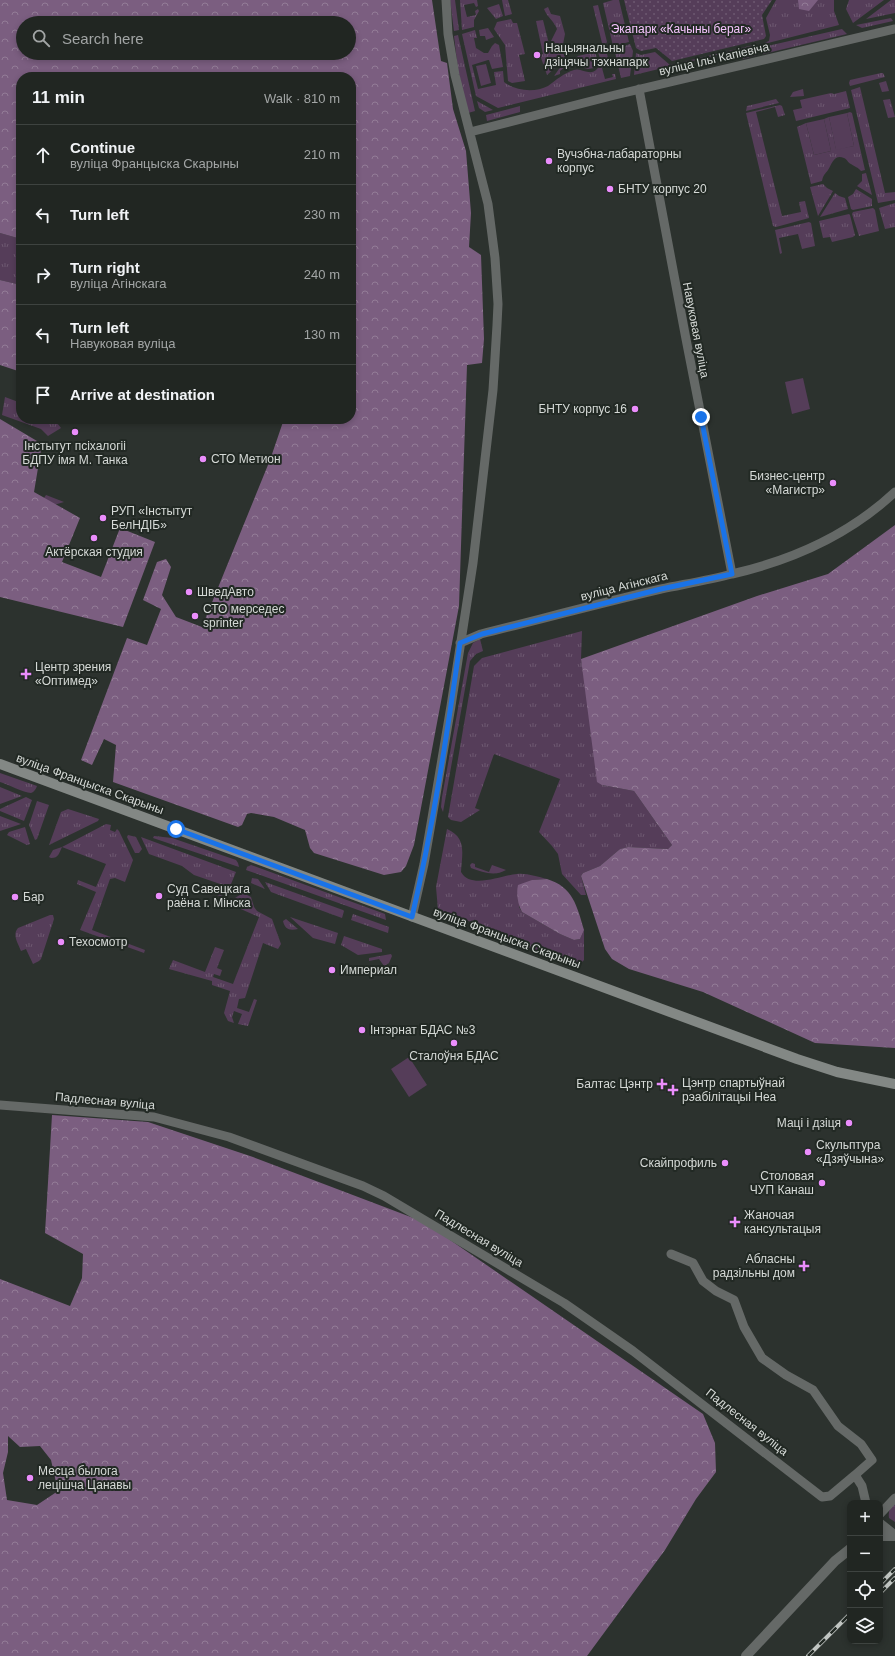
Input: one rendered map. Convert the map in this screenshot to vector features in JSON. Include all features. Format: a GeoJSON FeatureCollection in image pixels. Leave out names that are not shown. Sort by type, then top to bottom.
{"type":"FeatureCollection","features":[{"type":"Feature","properties":{"kind":"main road","name":"вуліца Францыска Скарыны"},"geometry":{"type":"LineString","coordinates":[[0,764],[802,1061],[837,1072],[895,1084]]}},
{"type":"Feature","properties":{"kind":"street"},"geometry":{"type":"LineString","coordinates":[[412,917],[424,864],[451,706],[473,563],[493,390],[498,304],[488,204],[452,62],[446,0]]}},
{"type":"Feature","properties":{"kind":"street","name":"вуліца Ільі Капіевіча"},"geometry":{"type":"LineString","coordinates":[[470,132],[639,89],[895,29]]}},
{"type":"Feature","properties":{"kind":"street","name":"Навуковая вуліца"},"geometry":{"type":"LineString","coordinates":[[639,89],[732,574]]}},
{"type":"Feature","properties":{"kind":"street","name":"вуліца Агінскага"},"geometry":{"type":"LineString","coordinates":[[460,643],[482,634],[661,589],[732,574],[792,557],[826,542],[865,517],[895,492]]}},
{"type":"Feature","properties":{"kind":"street","name":"Падлесная вуліца"},"geometry":{"type":"LineString","coordinates":[[0,1105],[154,1117],[229,1137],[363,1186],[384,1196],[564,1304],[633,1351],[822,1496],[830,1496],[872,1460],[861,1444],[838,1426],[813,1390],[786,1375],[762,1358],[744,1327],[734,1300],[716,1291],[702,1281],[694,1263],[671,1254]]}},
{"type":"Feature","properties":{"kind":"street"},"geometry":{"type":"LineString","coordinates":[[855,1475],[862,1486],[865,1500]]}},
{"type":"Feature","properties":{"kind":"street"},"geometry":{"type":"LineString","coordinates":[[883,1511],[895,1498]]}},
{"type":"Feature","properties":{"kind":"street"},"geometry":{"type":"LineString","coordinates":[[883,1525],[895,1536]]}},
{"type":"Feature","properties":{"kind":"street"},"geometry":{"type":"LineString","coordinates":[[883,1536],[895,1536]]}},
{"type":"Feature","properties":{"kind":"street"},"geometry":{"type":"LineString","coordinates":[[746,1656],[835,1561],[847,1551]]}},
{"type":"Feature","properties":{"kind":"green space"},"geometry":{"type":"Polygon","coordinates":[[[0,0],[432,0],[441,61],[447,63],[453,109],[466,151],[471,213],[469,247],[481,255],[484,339],[482,363],[467,365],[459,606],[414,845],[406,866],[401,872],[384,875],[314,853],[310,848],[305,830],[274,817],[251,813],[247,814],[242,825],[238,827],[113,782],[116,745],[104,739],[92,765],[81,760],[127,638],[147,645],[161,609],[143,600],[157,562],[166,559],[171,567],[162,595],[176,617],[202,627],[270,460],[282,424],[356,424],[356,72],[16,72],[16,238],[0,233],[0,0]]]}},
{"type":"Feature","properties":{"kind":"green space"},"geometry":{"type":"Polygon","coordinates":[[[450,0],[455,0],[459,30],[454,31],[450,0]]]}},
{"type":"Feature","properties":{"kind":"green space"},"geometry":{"type":"Polygon","coordinates":[[[460,0],[477,0],[478,6],[476,7],[474,3],[464,5],[467,17],[476,15],[475,11],[478,9],[479,11],[474,20],[474,27],[462,30],[460,0]]]}},
{"type":"Feature","properties":{"kind":"green space"},"geometry":{"type":"Polygon","coordinates":[[[502,0],[508,0],[512,14],[505,16],[502,0]]]}},
{"type":"Feature","properties":{"kind":"green space"},"geometry":{"type":"Polygon","coordinates":[[[619,0],[629,42],[613,46],[603,3],[619,0]]]}},
{"type":"Feature","properties":{"kind":"green space","name":"Экапарк «Качыны бераг»"},"geometry":{"type":"Polygon","coordinates":[[[624,0],[772,0],[762,15],[766,36],[764,39],[672,61],[656,48],[641,51],[636,48],[624,0]]]}},
{"type":"Feature","properties":{"kind":"green space"},"geometry":{"type":"Polygon","coordinates":[[[776,0],[834,0],[834,11],[839,25],[760,45],[769,41],[770,35],[766,18],[776,0]]]}},
{"type":"Feature","properties":{"kind":"green space"},"geometry":{"type":"Polygon","coordinates":[[[798,0],[818,0],[809,11],[799,9],[798,0]]]}},
{"type":"Feature","properties":{"kind":"green space"},"geometry":{"type":"Polygon","coordinates":[[[849,0],[884,0],[853,23],[846,9],[849,0]]]}},
{"type":"Feature","properties":{"kind":"green space"},"geometry":{"type":"Polygon","coordinates":[[[891,0],[895,0],[895,13],[866,19],[891,0]]]}},
{"type":"Feature","properties":{"kind":"green space"},"geometry":{"type":"Polygon","coordinates":[[[499,4],[503,16],[496,19],[487,8],[499,4]]]}},
{"type":"Feature","properties":{"kind":"green space"},"geometry":{"type":"Polygon","coordinates":[[[598,5],[607,42],[605,45],[591,49],[590,46],[602,43],[593,6],[598,5]]]}},
{"type":"Feature","properties":{"kind":"green space"},"geometry":{"type":"Polygon","coordinates":[[[548,7],[551,14],[560,16],[565,34],[563,44],[569,47],[586,45],[587,49],[571,54],[553,44],[551,41],[557,29],[544,9],[548,7]]]}},
{"type":"Feature","properties":{"kind":"green space"},"geometry":{"type":"Polygon","coordinates":[[[891,18],[893,21],[862,28],[856,25],[891,18]]]}},
{"type":"Feature","properties":{"kind":"green space"},"geometry":{"type":"Polygon","coordinates":[[[511,19],[513,23],[517,23],[525,54],[519,55],[525,81],[512,83],[508,81],[505,45],[494,29],[497,22],[511,19]]]}},
{"type":"Feature","properties":{"kind":"green space"},"geometry":{"type":"Polygon","coordinates":[[[543,20],[549,44],[568,56],[547,75],[540,55],[543,54],[536,21],[543,20]]]}},
{"type":"Feature","properties":{"kind":"green space"},"geometry":{"type":"Polygon","coordinates":[[[488,28],[494,37],[486,40],[485,36],[480,36],[479,30],[488,28]]]}},
{"type":"Feature","properties":{"kind":"green space"},"geometry":{"type":"Polygon","coordinates":[[[842,29],[847,34],[763,54],[761,50],[763,47],[842,29]]]}},
{"type":"Feature","properties":{"kind":"green space"},"geometry":{"type":"Polygon","coordinates":[[[475,30],[477,38],[474,38],[476,48],[484,53],[488,53],[495,43],[499,45],[503,67],[492,69],[489,60],[472,65],[478,89],[496,85],[494,72],[503,71],[504,82],[509,85],[519,89],[537,90],[548,86],[570,71],[577,69],[588,72],[594,71],[599,67],[600,63],[598,52],[606,50],[610,66],[602,68],[605,79],[613,77],[612,74],[615,74],[616,79],[498,108],[476,96],[462,34],[475,30]]]}},
{"type":"Feature","properties":{"kind":"green space"},"geometry":{"type":"Polygon","coordinates":[[[458,35],[475,111],[468,113],[458,70],[454,36],[458,35]]]}},
{"type":"Feature","properties":{"kind":"green space"},"geometry":{"type":"Polygon","coordinates":[[[630,44],[633,51],[630,76],[621,78],[614,48],[624,48],[630,44]]]}},
{"type":"Feature","properties":{"kind":"green space"},"geometry":{"type":"Polygon","coordinates":[[[754,45],[634,75],[636,53],[641,55],[655,52],[670,65],[754,45]]]}},
{"type":"Feature","properties":{"kind":"green space"},"geometry":{"type":"Polygon","coordinates":[[[754,50],[757,55],[743,59],[741,52],[754,50]]]}},
{"type":"Feature","properties":{"kind":"green space"},"geometry":{"type":"Polygon","coordinates":[[[595,52],[598,61],[594,68],[588,69],[577,66],[575,59],[578,56],[595,52]]]}},
{"type":"Feature","properties":{"kind":"green space"},"geometry":{"type":"Polygon","coordinates":[[[570,59],[573,60],[574,65],[568,69],[565,67],[560,71],[560,74],[554,76],[559,69],[570,59]]]}},
{"type":"Feature","properties":{"kind":"green space"},"geometry":{"type":"Polygon","coordinates":[[[486,64],[491,83],[481,86],[476,66],[486,64]]]}},
{"type":"Feature","properties":{"kind":"green space"},"geometry":{"type":"Polygon","coordinates":[[[883,73],[885,77],[850,86],[850,80],[883,73]]]}},
{"type":"Feature","properties":{"kind":"green space"},"geometry":{"type":"Polygon","coordinates":[[[886,81],[889,91],[882,92],[879,83],[886,81]]]}},
{"type":"Feature","properties":{"kind":"green space"},"geometry":{"type":"Polygon","coordinates":[[[860,87],[885,193],[895,192],[895,200],[878,203],[851,90],[860,87]]]}},
{"type":"Feature","properties":{"kind":"green space"},"geometry":{"type":"Polygon","coordinates":[[[803,89],[804,96],[790,97],[793,92],[803,89]]]}},
{"type":"Feature","properties":{"kind":"green space"},"geometry":{"type":"Polygon","coordinates":[[[846,91],[850,108],[796,121],[793,110],[802,108],[800,100],[846,91]]]}},
{"type":"Feature","properties":{"kind":"green space"},"geometry":{"type":"Polygon","coordinates":[[[776,99],[779,103],[746,111],[747,106],[776,99]]]}},
{"type":"Feature","properties":{"kind":"green space"},"geometry":{"type":"Polygon","coordinates":[[[890,99],[895,117],[888,118],[883,100],[890,99]]]}},
{"type":"Feature","properties":{"kind":"green space"},"geometry":{"type":"Polygon","coordinates":[[[477,101],[493,110],[485,112],[479,108],[477,101]]]}},
{"type":"Feature","properties":{"kind":"green space"},"geometry":{"type":"Polygon","coordinates":[[[780,105],[782,106],[785,115],[778,117],[775,107],[756,112],[782,216],[801,212],[799,202],[805,201],[809,218],[776,227],[773,226],[746,113],[780,105]]]}},
{"type":"Feature","properties":{"kind":"green space"},"geometry":{"type":"Polygon","coordinates":[[[520,106],[520,112],[487,121],[486,115],[520,106]]]}},
{"type":"Feature","properties":{"kind":"green space"},"geometry":{"type":"Polygon","coordinates":[[[847,113],[852,113],[865,170],[861,171],[845,159],[838,157],[832,163],[822,181],[811,184],[797,127],[806,123],[814,155],[831,151],[824,119],[829,117],[836,149],[854,146],[847,113]]]}},
{"type":"Feature","properties":{"kind":"green space"},"geometry":{"type":"Polygon","coordinates":[[[847,113],[854,146],[836,150],[829,117],[847,113]]]}},
{"type":"Feature","properties":{"kind":"green space"},"geometry":{"type":"Polygon","coordinates":[[[824,119],[831,151],[814,155],[806,123],[824,119]]]}},
{"type":"Feature","properties":{"kind":"green space"},"geometry":{"type":"Polygon","coordinates":[[[866,173],[872,195],[857,186],[862,181],[862,174],[866,173]]]}},
{"type":"Feature","properties":{"kind":"green space"},"geometry":{"type":"Polygon","coordinates":[[[823,184],[833,191],[818,216],[810,187],[823,184]]]}},
{"type":"Feature","properties":{"kind":"green space"},"geometry":{"type":"Polygon","coordinates":[[[856,189],[872,199],[872,206],[853,210],[851,209],[848,197],[853,194],[856,189]]]}},
{"type":"Feature","properties":{"kind":"green space"},"geometry":{"type":"Polygon","coordinates":[[[835,193],[845,198],[848,209],[820,217],[835,193]]]}},
{"type":"Feature","properties":{"kind":"green space"},"geometry":{"type":"Polygon","coordinates":[[[895,203],[895,227],[885,229],[879,208],[895,203]]]}},
{"type":"Feature","properties":{"kind":"green space"},"geometry":{"type":"Polygon","coordinates":[[[873,208],[875,210],[879,231],[859,236],[852,214],[853,212],[873,208]]]}},
{"type":"Feature","properties":{"kind":"green space"},"geometry":{"type":"Polygon","coordinates":[[[849,214],[855,235],[853,237],[832,242],[830,237],[823,238],[819,221],[849,214]]]}},
{"type":"Feature","properties":{"kind":"green space"},"geometry":{"type":"Polygon","coordinates":[[[809,222],[811,223],[815,246],[802,249],[798,234],[779,238],[782,253],[780,254],[775,230],[809,222]]]}},
{"type":"Feature","properties":{"kind":"green space"},"geometry":{"type":"Polygon","coordinates":[[[0,233],[16,238],[16,284],[0,280],[0,233]]]}},
{"type":"Feature","properties":{"kind":"green space"},"geometry":{"type":"Polygon","coordinates":[[[0,280],[16,284],[16,370],[0,365],[0,280]]]}},
{"type":"Feature","properties":{"kind":"green space"},"geometry":{"type":"Polygon","coordinates":[[[803,378],[810,409],[792,414],[785,382],[803,378]]]}},
{"type":"Feature","properties":{"kind":"green space"},"geometry":{"type":"Polygon","coordinates":[[[5,397],[16,401],[16,420],[2,415],[5,397]]]}},
{"type":"Feature","properties":{"kind":"green space"},"geometry":{"type":"Polygon","coordinates":[[[0,419],[42,444],[34,492],[80,518],[62,562],[101,577],[120,528],[155,542],[123,627],[0,597],[0,419]]]}},
{"type":"Feature","properties":{"kind":"green space"},"geometry":{"type":"Polygon","coordinates":[[[27,424],[58,424],[61,428],[48,436],[41,429],[27,424]]]}},
{"type":"Feature","properties":{"kind":"green space"},"geometry":{"type":"Polygon","coordinates":[[[46,495],[64,502],[47,507],[42,501],[46,495]]]}},
{"type":"Feature","properties":{"kind":"green space"},"geometry":{"type":"Polygon","coordinates":[[[895,525],[895,1048],[815,1043],[703,992],[629,969],[612,959],[605,949],[581,876],[583,873],[600,866],[620,849],[628,847],[668,849],[672,845],[634,791],[602,785],[597,782],[581,659],[757,596],[828,574],[895,525]]]}},
{"type":"Feature","properties":{"kind":"green space"},"geometry":{"type":"Polygon","coordinates":[[[582,631],[581,659],[602,785],[634,791],[672,845],[668,849],[628,847],[620,849],[600,866],[583,873],[581,876],[586,895],[581,895],[562,874],[558,854],[539,832],[560,779],[494,754],[475,808],[480,810],[461,822],[451,820],[448,817],[474,666],[482,658],[582,631]]]}},
{"type":"Feature","properties":{"kind":"green space"},"geometry":{"type":"Polygon","coordinates":[[[480,639],[483,651],[476,654],[470,661],[443,812],[441,807],[442,797],[468,653],[473,643],[480,639]]]}},
{"type":"Feature","properties":{"kind":"green space"},"geometry":{"type":"Polygon","coordinates":[[[0,773],[37,786],[32,793],[24,792],[0,782],[0,773]]]}},
{"type":"Feature","properties":{"kind":"green space"},"geometry":{"type":"Polygon","coordinates":[[[0,787],[22,796],[0,804],[0,787]]]}},
{"type":"Feature","properties":{"kind":"green space"},"geometry":{"type":"Polygon","coordinates":[[[26,797],[32,800],[24,821],[0,811],[0,809],[26,797]]]}},
{"type":"Feature","properties":{"kind":"green space"},"geometry":{"type":"Polygon","coordinates":[[[37,801],[49,805],[37,839],[35,840],[29,825],[37,801]]]}},
{"type":"Feature","properties":{"kind":"green space"},"geometry":{"type":"Polygon","coordinates":[[[68,809],[99,819],[98,821],[49,845],[61,812],[68,809]]]}},
{"type":"Feature","properties":{"kind":"green space"},"geometry":{"type":"Polygon","coordinates":[[[0,816],[21,824],[0,831],[0,816]]]}},
{"type":"Feature","properties":{"kind":"green space"},"geometry":{"type":"Polygon","coordinates":[[[106,824],[111,825],[110,830],[115,832],[117,829],[119,831],[133,860],[125,882],[115,878],[110,879],[92,930],[145,950],[144,953],[80,930],[96,892],[77,884],[78,880],[96,887],[106,864],[62,847],[106,824]]]}},
{"type":"Feature","properties":{"kind":"green space"},"geometry":{"type":"Polygon","coordinates":[[[25,827],[30,844],[27,845],[7,835],[9,832],[25,827]]]}},
{"type":"Feature","properties":{"kind":"green space"},"geometry":{"type":"Polygon","coordinates":[[[447,829],[458,837],[462,847],[461,872],[472,880],[479,881],[521,874],[547,879],[532,880],[519,907],[522,912],[560,934],[574,940],[580,939],[584,930],[584,960],[581,963],[573,965],[543,954],[477,924],[438,910],[436,887],[447,829]]]}},
{"type":"Feature","properties":{"kind":"green space"},"geometry":{"type":"Polygon","coordinates":[[[128,835],[136,837],[142,849],[139,853],[135,853],[127,837],[128,835]]]}},
{"type":"Feature","properties":{"kind":"green space"},"geometry":{"type":"Polygon","coordinates":[[[154,836],[172,838],[236,860],[239,867],[153,838],[154,836]]]}},
{"type":"Feature","properties":{"kind":"green space"},"geometry":{"type":"Polygon","coordinates":[[[141,837],[236,872],[231,884],[226,886],[194,875],[182,866],[149,854],[141,837]]]}},
{"type":"Feature","properties":{"kind":"green space"},"geometry":{"type":"Polygon","coordinates":[[[62,847],[57,856],[54,858],[49,857],[53,850],[62,847]]]}},
{"type":"Feature","properties":{"kind":"green space"},"geometry":{"type":"Polygon","coordinates":[[[472,863],[475,864],[475,867],[489,872],[492,865],[506,870],[497,873],[484,872],[471,868],[470,865],[472,863]]]}},
{"type":"Feature","properties":{"kind":"green space"},"geometry":{"type":"Polygon","coordinates":[[[251,865],[385,914],[386,920],[246,870],[247,867],[251,865]]]}},
{"type":"Feature","properties":{"kind":"green space"},"geometry":{"type":"Polygon","coordinates":[[[252,878],[258,879],[265,889],[251,883],[252,878]]]}},
{"type":"Feature","properties":{"kind":"green space"},"geometry":{"type":"Polygon","coordinates":[[[547,879],[563,887],[573,898],[584,930],[580,939],[574,940],[560,934],[522,912],[519,906],[517,892],[518,885],[532,880],[547,879]]]}},
{"type":"Feature","properties":{"kind":"green space"},"geometry":{"type":"Polygon","coordinates":[[[265,882],[343,910],[342,918],[271,892],[265,882]]]}},
{"type":"Feature","properties":{"kind":"green space"},"geometry":{"type":"Polygon","coordinates":[[[193,883],[222,893],[223,895],[220,896],[192,886],[193,883]]]}},
{"type":"Feature","properties":{"kind":"green space"},"geometry":{"type":"Polygon","coordinates":[[[243,893],[251,897],[257,911],[272,919],[281,944],[278,949],[263,943],[245,998],[239,999],[237,1008],[249,1012],[254,999],[257,1000],[248,1026],[238,1024],[242,1014],[234,1011],[232,1017],[234,1023],[228,1021],[224,1013],[230,991],[212,985],[212,981],[169,969],[173,960],[205,972],[215,947],[224,950],[217,968],[222,970],[220,976],[214,974],[213,977],[233,984],[259,917],[234,906],[235,898],[243,893]]]}},
{"type":"Feature","properties":{"kind":"green space"},"geometry":{"type":"Polygon","coordinates":[[[353,914],[389,927],[388,933],[351,920],[353,914]]]}},
{"type":"Feature","properties":{"kind":"green space"},"geometry":{"type":"Polygon","coordinates":[[[53,915],[54,919],[41,959],[33,964],[26,949],[21,951],[16,939],[16,931],[18,928],[53,915]]]}},
{"type":"Feature","properties":{"kind":"green space"},"geometry":{"type":"Polygon","coordinates":[[[290,917],[338,933],[335,944],[313,938],[290,917]]]}},
{"type":"Feature","properties":{"kind":"green space"},"geometry":{"type":"Polygon","coordinates":[[[286,919],[298,929],[292,930],[286,928],[283,921],[286,919]]]}},
{"type":"Feature","properties":{"kind":"green space"},"geometry":{"type":"Polygon","coordinates":[[[344,936],[382,949],[382,952],[358,955],[341,945],[344,936]]]}},
{"type":"Feature","properties":{"kind":"green space"},"geometry":{"type":"Polygon","coordinates":[[[391,954],[392,956],[389,963],[384,966],[379,959],[369,961],[369,958],[391,954]]]}},
{"type":"Feature","properties":{"kind":"green space"},"geometry":{"type":"Polygon","coordinates":[[[409,1057],[427,1085],[409,1097],[391,1069],[409,1057]]]}},
{"type":"Feature","properties":{"kind":"green space"},"geometry":{"type":"Polygon","coordinates":[[[52,1115],[148,1122],[253,1157],[424,1222],[703,1414],[715,1443],[716,1472],[696,1499],[665,1550],[587,1656],[0,1656],[0,1279],[70,1306],[82,1278],[83,1254],[45,1233],[52,1115]],[[8,1436],[8,1452],[3,1473],[7,1500],[37,1505],[58,1491],[51,1460],[40,1446],[20,1447],[8,1436]]]}},
{"type":"Feature","properties":{"kind":"green space"},"geometry":{"type":"Polygon","coordinates":[[[895,1502],[895,1522],[889,1518],[889,1513],[895,1502]]]}},
{"type":"Feature","properties":{"kind":"railway"},"geometry":{"type":"LineString","coordinates":[[883,1581],[895,1569]]}},
{"type":"Feature","properties":{"kind":"railway"},"geometry":{"type":"LineString","coordinates":[[883,1590],[895,1578]]}},
{"type":"Feature","properties":{"kind":"railway"},"geometry":{"type":"LineString","coordinates":[[808,1656],[847,1617]]}},
{"type":"Feature","properties":{"kind":"place","name":"Нацыянальны дзіцячы тэхнапарк"},"geometry":{"type":"Point","coordinates":[537,55]}},
{"type":"Feature","properties":{"kind":"place","name":"Вучэбна-лабараторны корпус"},"geometry":{"type":"Point","coordinates":[549,161]}},
{"type":"Feature","properties":{"kind":"place","name":"БНТУ корпус 20"},"geometry":{"type":"Point","coordinates":[610,189]}},
{"type":"Feature","properties":{"kind":"place","name":"БНТУ корпус 16"},"geometry":{"type":"Point","coordinates":[635,409]}},
{"type":"Feature","properties":{"kind":"place","name":"Інстытут псіхалогіі БДПУ імя М. Танка"},"geometry":{"type":"Point","coordinates":[75,432]}},
{"type":"Feature","properties":{"kind":"place","name":"СТО Метион"},"geometry":{"type":"Point","coordinates":[203,459]}},
{"type":"Feature","properties":{"kind":"place","name":"Бизнес-центр «Магистр»"},"geometry":{"type":"Point","coordinates":[833,483]}},
{"type":"Feature","properties":{"kind":"place","name":"РУП «Інстытут БелНДІБ»"},"geometry":{"type":"Point","coordinates":[103,518]}},
{"type":"Feature","properties":{"kind":"place","name":"Актёрская студия"},"geometry":{"type":"Point","coordinates":[94,538]}},
{"type":"Feature","properties":{"kind":"place","name":"ШведАвто"},"geometry":{"type":"Point","coordinates":[189,592]}},
{"type":"Feature","properties":{"kind":"place","name":"СТО мерседес sprinter"},"geometry":{"type":"Point","coordinates":[195,616]}},
{"type":"Feature","properties":{"kind":"place","name":"Центр зрения «Оптимед»"},"geometry":{"type":"Point","coordinates":[26,674]}},
{"type":"Feature","properties":{"kind":"place","name":"Суд Савецкага раёна г. Мінска"},"geometry":{"type":"Point","coordinates":[159,896]}},
{"type":"Feature","properties":{"kind":"place","name":"Бар"},"geometry":{"type":"Point","coordinates":[15,897]}},
{"type":"Feature","properties":{"kind":"place","name":"Техосмотр"},"geometry":{"type":"Point","coordinates":[61,942]}},
{"type":"Feature","properties":{"kind":"place","name":"Империал"},"geometry":{"type":"Point","coordinates":[332,970]}},
{"type":"Feature","properties":{"kind":"place","name":"Інтэрнат БДАС №3"},"geometry":{"type":"Point","coordinates":[362,1030]}},
{"type":"Feature","properties":{"kind":"place","name":"Сталоўня БДАС"},"geometry":{"type":"Point","coordinates":[454,1043]}},
{"type":"Feature","properties":{"kind":"place","name":"Балтас Цэнтр"},"geometry":{"type":"Point","coordinates":[662,1084]}},
{"type":"Feature","properties":{"kind":"place","name":"Цэнтр спартыўнай рэабілітацыі Неа"},"geometry":{"type":"Point","coordinates":[673,1090]}},
{"type":"Feature","properties":{"kind":"place","name":"Маці і дзіця"},"geometry":{"type":"Point","coordinates":[849,1123]}},
{"type":"Feature","properties":{"kind":"place","name":"Скульптура «Дзяўчына»"},"geometry":{"type":"Point","coordinates":[808,1152]}},
{"type":"Feature","properties":{"kind":"place","name":"Скайпрофиль"},"geometry":{"type":"Point","coordinates":[725,1163]}},
{"type":"Feature","properties":{"kind":"place","name":"Столовая ЧУП Канаш"},"geometry":{"type":"Point","coordinates":[822,1183]}},
{"type":"Feature","properties":{"kind":"place","name":"Жаночая кансультацыя"},"geometry":{"type":"Point","coordinates":[735,1222]}},
{"type":"Feature","properties":{"kind":"place","name":"Абласны радзільны дом"},"geometry":{"type":"Point","coordinates":[804,1266]}},
{"type":"Feature","properties":{"kind":"place","name":"Месца былога лецішча Цанавы"},"geometry":{"type":"Point","coordinates":[30,1478]}},
{"type":"Feature","properties":{"kind":"route"},"geometry":{"type":"LineString","coordinates":[[176,829],[412,917],[424,864],[451,706],[460,643],[482,634],[661,589],[732,574],[701,417]]}}]}
